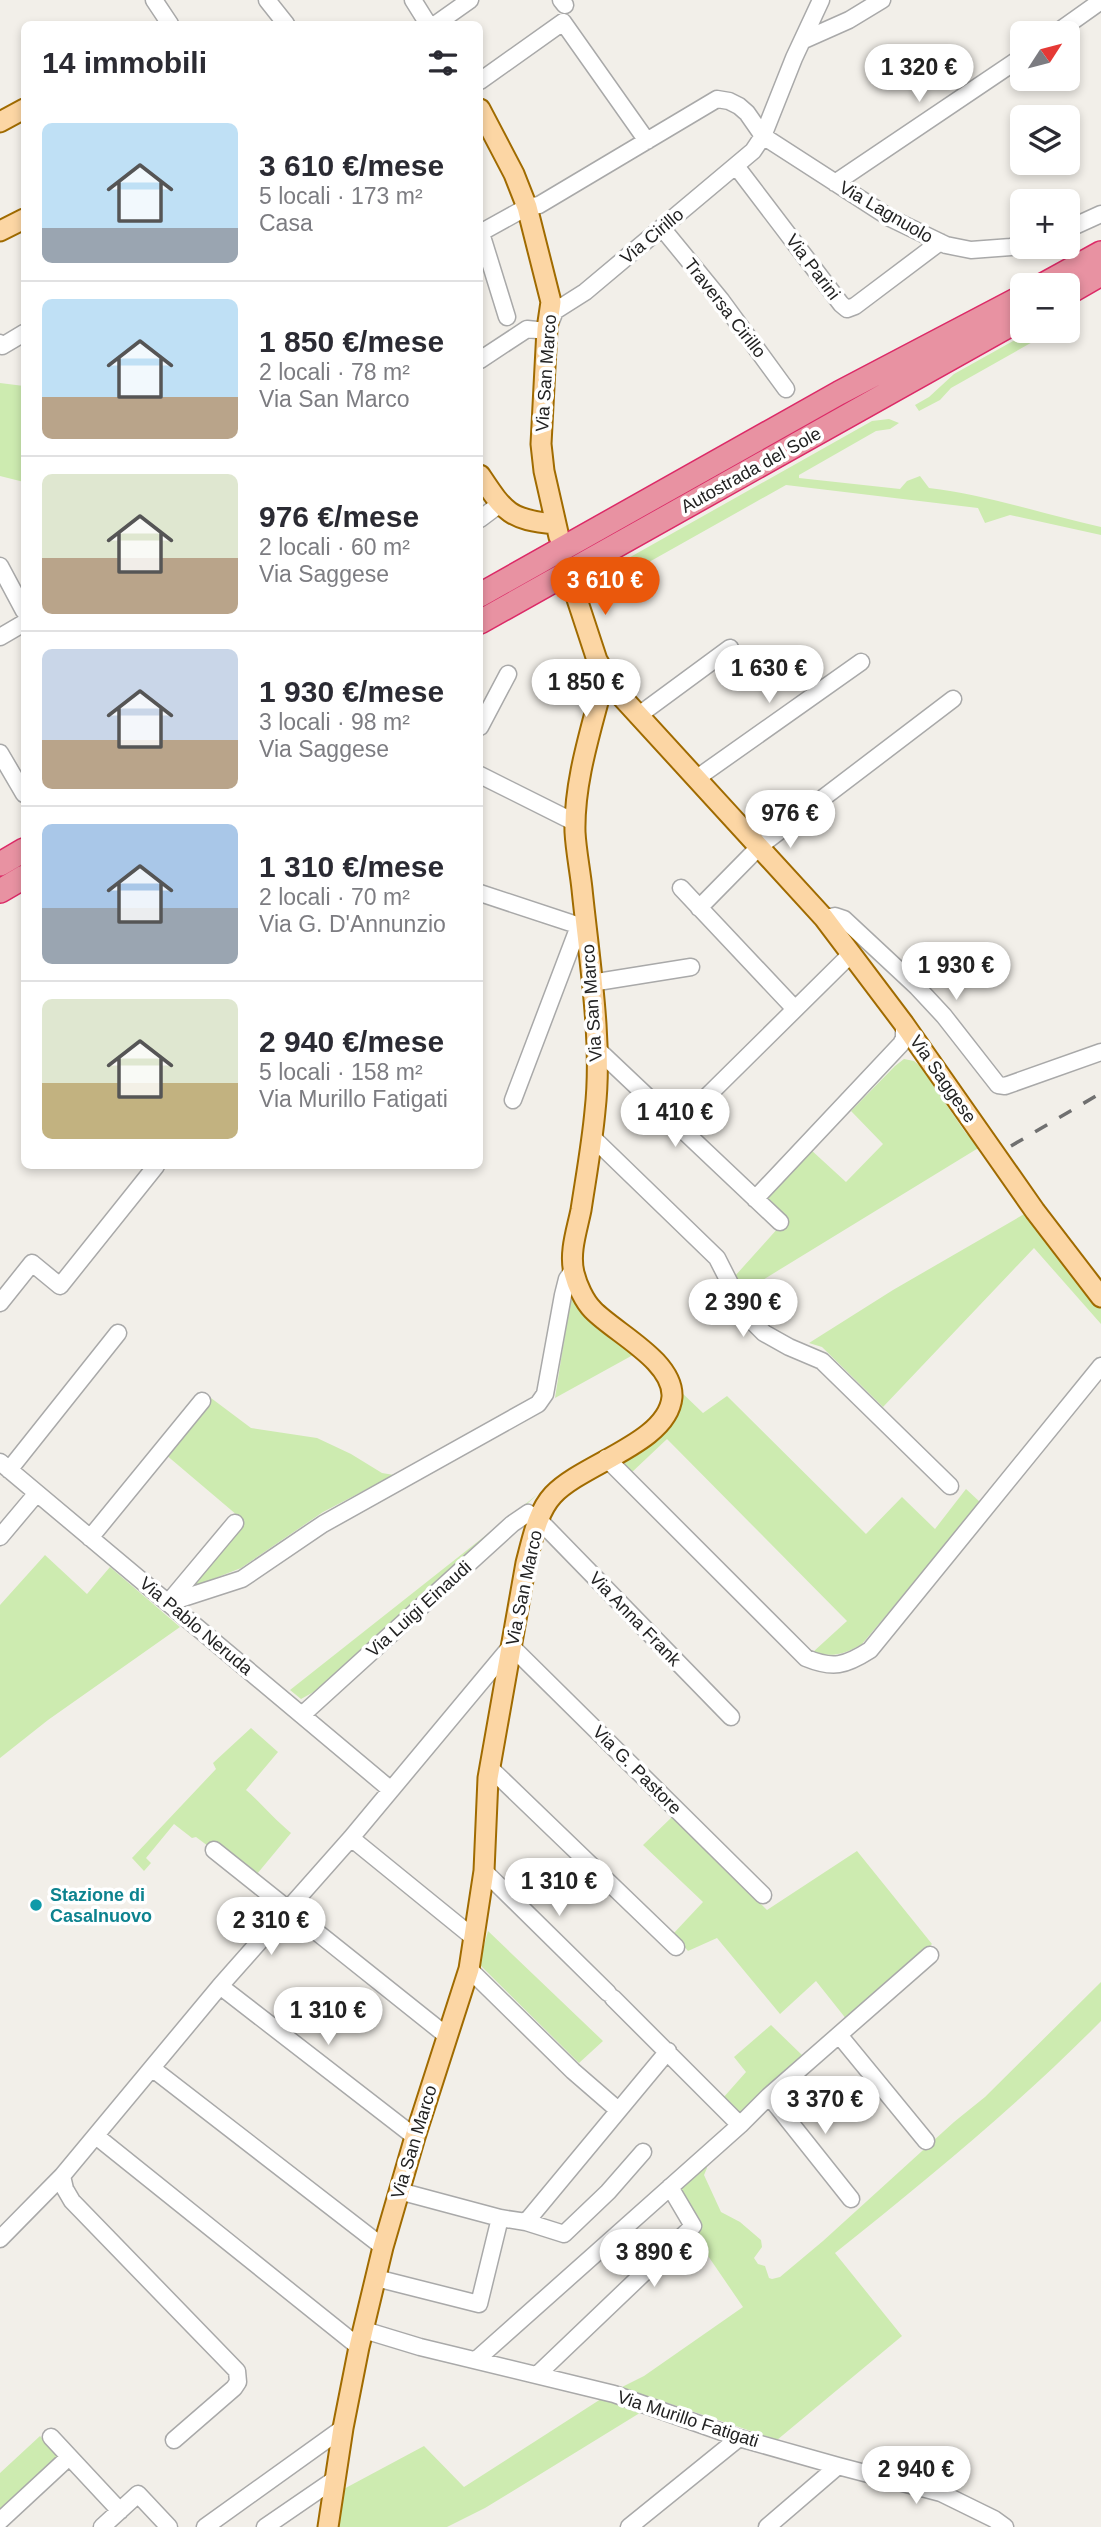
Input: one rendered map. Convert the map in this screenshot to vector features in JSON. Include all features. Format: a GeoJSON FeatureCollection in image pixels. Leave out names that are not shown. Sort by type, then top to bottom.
{"type":"FeatureCollection","features":[{"type":"Feature","properties":{"kind":"highway"},"geometry":{"type":"LineString","coordinates":[[1065,273],[1101,253]]}},
{"type":"Feature","properties":{"kind":"highway"},"geometry":{"type":"LineString","coordinates":[[1080,286],[1101,274]]}},
{"type":"Feature","properties":{"kind":"highway","name":"Autostrada del Sole"},"geometry":{"type":"LineString","coordinates":[[483,593],[839,393],[1010,303]]}},
{"type":"Feature","properties":{"kind":"highway","name":"Autostrada del Sole"},"geometry":{"type":"LineString","coordinates":[[483,620],[1010,325]]}},
{"type":"Feature","properties":{"kind":"highway"},"geometry":{"type":"LineString","coordinates":[[0,864],[21,852]]}},
{"type":"Feature","properties":{"kind":"highway"},"geometry":{"type":"LineString","coordinates":[[0,891],[21,879]]}},
{"type":"Feature","properties":{"kind":"main road"},"geometry":{"type":"LineString","coordinates":[[0,122],[21,111]]}},
{"type":"Feature","properties":{"kind":"main road","name":"Via San Marco"},"geometry":{"type":"LineString","coordinates":[[483,115],[514,174],[527,207],[551,302],[544,330],[541,444],[557,531],[512,515],[500,504]]}},
{"type":"Feature","properties":{"kind":"main road"},"geometry":{"type":"LineString","coordinates":[[0,231],[21,220]]}},
{"type":"Feature","properties":{"kind":"main road"},"geometry":{"type":"LineString","coordinates":[[483,479],[500,504]]}},
{"type":"Feature","properties":{"kind":"main road"},"geometry":{"type":"LineString","coordinates":[[573,587],[609,700]]}},
{"type":"Feature","properties":{"kind":"main road","name":"Via San Marco"},"geometry":{"type":"LineString","coordinates":[[328,2527],[343,2428],[383,2247],[469,1969],[484,1871],[489,1767],[526,1563],[539,1520],[552,1496],[573,1477],[656,1428],[670,1408],[672,1394],[669,1380],[662,1368],[593,1310],[580,1290],[573,1270],[573,1247],[592,1136],[597,1075],[591,983],[582,927],[576,823],[580,779],[589,736],[609,700]]}},
{"type":"Feature","properties":{"kind":"main road","name":"Via Saggese"},"geometry":{"type":"LineString","coordinates":[[609,700],[637,713],[824,918],[904,1024],[1035,1211],[1101,1297]]}},
{"type":"Feature","properties":{"kind":"street"},"geometry":{"type":"LineString","coordinates":[[154,0],[168,21]]}},
{"type":"Feature","properties":{"kind":"street"},"geometry":{"type":"LineString","coordinates":[[267,0],[284,21]]}},
{"type":"Feature","properties":{"kind":"street"},"geometry":{"type":"LineString","coordinates":[[413,0],[426,21]]}},
{"type":"Feature","properties":{"kind":"street"},"geometry":{"type":"LineString","coordinates":[[440,21],[470,0]]}},
{"type":"Feature","properties":{"kind":"street","name":"Via Cirillo"},"geometry":{"type":"LineString","coordinates":[[544,330],[555,311],[585,292],[753,151],[763,136],[793,58],[821,0]]}},
{"type":"Feature","properties":{"kind":"street"},"geometry":{"type":"LineString","coordinates":[[804,40],[849,20],[882,0]]}},
{"type":"Feature","properties":{"kind":"street"},"geometry":{"type":"LineString","coordinates":[[1073,21],[1101,1]]}},
{"type":"Feature","properties":{"kind":"street"},"geometry":{"type":"LineString","coordinates":[[483,79],[563,22],[647,141]]}},
{"type":"Feature","properties":{"kind":"street"},"geometry":{"type":"LineString","coordinates":[[835,183],[1010,65]]}},
{"type":"Feature","properties":{"kind":"street"},"geometry":{"type":"LineString","coordinates":[[483,231],[527,207],[539,205],[717,99],[739,106],[763,136]]}},
{"type":"Feature","properties":{"kind":"street","name":"Via Lagnuolo"},"geometry":{"type":"LineString","coordinates":[[763,136],[890,218],[940,242],[971,250],[1010,247]]}},
{"type":"Feature","properties":{"kind":"street","name":"Via Parini"},"geometry":{"type":"LineString","coordinates":[[736,166],[847,309],[855,306],[940,242]]}},
{"type":"Feature","properties":{"kind":"street"},"geometry":{"type":"LineString","coordinates":[[1080,224],[1101,214]]}},
{"type":"Feature","properties":{"kind":"street","name":"Traversa Cirillo"},"geometry":{"type":"LineString","coordinates":[[662,228],[721,300],[786,389]]}},
{"type":"Feature","properties":{"kind":"street"},"geometry":{"type":"LineString","coordinates":[[483,242],[507,317]]}},
{"type":"Feature","properties":{"kind":"street"},"geometry":{"type":"LineString","coordinates":[[483,358],[527,329],[544,330]]}},
{"type":"Feature","properties":{"kind":"street"},"geometry":{"type":"LineString","coordinates":[[0,343],[2,346],[21,335]]}},
{"type":"Feature","properties":{"kind":"street"},"geometry":{"type":"LineString","coordinates":[[483,517],[500,504]]}},
{"type":"Feature","properties":{"kind":"street"},"geometry":{"type":"LineString","coordinates":[[0,566],[21,605]]}},
{"type":"Feature","properties":{"kind":"street"},"geometry":{"type":"LineString","coordinates":[[0,637],[21,624]]}},
{"type":"Feature","properties":{"kind":"street"},"geometry":{"type":"LineString","coordinates":[[637,713],[730,648]]}},
{"type":"Feature","properties":{"kind":"street"},"geometry":{"type":"LineString","coordinates":[[697,778],[861,662]]}},
{"type":"Feature","properties":{"kind":"street"},"geometry":{"type":"LineString","coordinates":[[483,721],[508,674]]}},
{"type":"Feature","properties":{"kind":"street"},"geometry":{"type":"LineString","coordinates":[[699,908],[760,846],[953,699]]}},
{"type":"Feature","properties":{"kind":"street"},"geometry":{"type":"LineString","coordinates":[[0,753],[21,789]]}},
{"type":"Feature","properties":{"kind":"street"},"geometry":{"type":"LineString","coordinates":[[483,776],[576,823]]}},
{"type":"Feature","properties":{"kind":"street"},"geometry":{"type":"LineString","coordinates":[[681,888],[795,1009]]}},
{"type":"Feature","properties":{"kind":"street"},"geometry":{"type":"LineString","coordinates":[[483,894],[582,927],[513,1100]]}},
{"type":"Feature","properties":{"kind":"street"},"geometry":{"type":"LineString","coordinates":[[824,918],[835,916],[844,919],[916,986],[944,1016],[999,1085],[1005,1086],[1101,1052]]}},
{"type":"Feature","properties":{"kind":"street"},"geometry":{"type":"LineString","coordinates":[[677,1126],[852,953]]}},
{"type":"Feature","properties":{"kind":"street"},"geometry":{"type":"LineString","coordinates":[[591,983],[691,967]]}},
{"type":"Feature","properties":{"kind":"street"},"geometry":{"type":"LineString","coordinates":[[755,1199],[876,1072],[904,1038],[904,1024]]}},
{"type":"Feature","properties":{"kind":"street"},"geometry":{"type":"LineString","coordinates":[[596,1048],[780,1222]]}},
{"type":"Feature","properties":{"kind":"street"},"geometry":{"type":"LineString","coordinates":[[876,1072],[901,1055],[917,1057],[960,1112],[983,1136]]}},
{"type":"Feature","properties":{"kind":"street"},"geometry":{"type":"LineString","coordinates":[[592,1136],[717,1258],[746,1315],[772,1338],[822,1361],[950,1486]]}},
{"type":"Feature","properties":{"kind":"street"},"geometry":{"type":"LineString","coordinates":[[0,1303],[32,1264],[60,1286],[154,1169]]}},
{"type":"Feature","properties":{"kind":"street"},"geometry":{"type":"LineString","coordinates":[[168,1603],[242,1578],[323,1524],[538,1404],[545,1394],[563,1295],[567,1279],[573,1270]]}},
{"type":"Feature","properties":{"kind":"street"},"geometry":{"type":"LineString","coordinates":[[4,1466],[118,1333]]}},
{"type":"Feature","properties":{"kind":"street"},"geometry":{"type":"LineString","coordinates":[[606,1458],[806,1658],[824,1665],[843,1664],[870,1650],[1101,1366]]}},
{"type":"Feature","properties":{"kind":"street"},"geometry":{"type":"LineString","coordinates":[[90,1538],[202,1401]]}},
{"type":"Feature","properties":{"kind":"street","name":"Via Pablo Neruda"},"geometry":{"type":"LineString","coordinates":[[4,1466],[391,1790]]}},
{"type":"Feature","properties":{"kind":"street"},"geometry":{"type":"LineString","coordinates":[[0,1537],[37,1493]]}},
{"type":"Feature","properties":{"kind":"street","name":"Via Luigi Einaudi"},"geometry":{"type":"LineString","coordinates":[[302,1715],[512,1524],[528,1513],[539,1520]]}},
{"type":"Feature","properties":{"kind":"street","name":"Via Anna Frank"},"geometry":{"type":"LineString","coordinates":[[539,1520],[731,1717]]}},
{"type":"Feature","properties":{"kind":"street"},"geometry":{"type":"LineString","coordinates":[[168,1603],[235,1523]]}},
{"type":"Feature","properties":{"kind":"street"},"geometry":{"type":"LineString","coordinates":[[0,2239],[62,2176],[220,1986],[351,1838],[511,1646]]}},
{"type":"Feature","properties":{"kind":"street","name":"Via G. Pastore"},"geometry":{"type":"LineString","coordinates":[[511,1646],[764,1895]]}},
{"type":"Feature","properties":{"kind":"street"},"geometry":{"type":"LineString","coordinates":[[489,1767],[677,1947]]}},
{"type":"Feature","properties":{"kind":"street"},"geometry":{"type":"LineString","coordinates":[[351,1838],[474,1938]]}},
{"type":"Feature","properties":{"kind":"street"},"geometry":{"type":"LineString","coordinates":[[214,1850],[447,2036]]}},
{"type":"Feature","properties":{"kind":"street"},"geometry":{"type":"LineString","coordinates":[[484,1871],[740,2125]]}},
{"type":"Feature","properties":{"kind":"street"},"geometry":{"type":"LineString","coordinates":[[476,2360],[930,1955]]}},
{"type":"Feature","properties":{"kind":"street"},"geometry":{"type":"LineString","coordinates":[[469,1969],[573,2071],[618,2110]]}},
{"type":"Feature","properties":{"kind":"street"},"geometry":{"type":"LineString","coordinates":[[220,1986],[415,2137]]}},
{"type":"Feature","properties":{"kind":"street"},"geometry":{"type":"LineString","coordinates":[[839,2035],[926,2141]]}},
{"type":"Feature","properties":{"kind":"street"},"geometry":{"type":"LineString","coordinates":[[526,2222],[668,2051]]}},
{"type":"Feature","properties":{"kind":"street"},"geometry":{"type":"LineString","coordinates":[[153,2069],[383,2247]]}},
{"type":"Feature","properties":{"kind":"street"},"geometry":{"type":"LineString","coordinates":[[769,2096],[851,2199]]}},
{"type":"Feature","properties":{"kind":"street"},"geometry":{"type":"LineString","coordinates":[[96,2136],[361,2339]]}},
{"type":"Feature","properties":{"kind":"street"},"geometry":{"type":"LineString","coordinates":[[399,2191],[564,2234],[608,2192],[643,2152]]}},
{"type":"Feature","properties":{"kind":"street"},"geometry":{"type":"LineString","coordinates":[[62,2176],[72,2201],[237,2371],[237,2386],[174,2440]]}},
{"type":"Feature","properties":{"kind":"street"},"geometry":{"type":"LineString","coordinates":[[538,2374],[693,2226],[670,2187]]}},
{"type":"Feature","properties":{"kind":"street"},"geometry":{"type":"LineString","coordinates":[[376,2278],[479,2304],[500,2218]]}},
{"type":"Feature","properties":{"kind":"street","name":"Via Murillo Fatigati"},"geometry":{"type":"LineString","coordinates":[[361,2339],[476,2360],[614,2394],[739,2438],[940,2493],[994,2519],[1004,2527]]}},
{"type":"Feature","properties":{"kind":"street"},"geometry":{"type":"LineString","coordinates":[[205,2527],[343,2428]]}},
{"type":"Feature","properties":{"kind":"street"},"geometry":{"type":"LineString","coordinates":[[51,2437],[120,2511]]}},
{"type":"Feature","properties":{"kind":"street"},"geometry":{"type":"LineString","coordinates":[[629,2527],[739,2438]]}},
{"type":"Feature","properties":{"kind":"street"},"geometry":{"type":"LineString","coordinates":[[0,2521],[69,2457]]}},
{"type":"Feature","properties":{"kind":"street"},"geometry":{"type":"LineString","coordinates":[[766,2527],[838,2466]]}},
{"type":"Feature","properties":{"kind":"street"},"geometry":{"type":"LineString","coordinates":[[265,2527],[335,2479]]}},
{"type":"Feature","properties":{"kind":"street"},"geometry":{"type":"LineString","coordinates":[[102,2527],[138,2494],[169,2527]]}},
{"type":"Feature","properties":{"kind":"green space"},"geometry":{"type":"Polygon","coordinates":[[[1010,343],[1031,343],[951,388],[940,400],[919,411],[915,405],[929,397],[954,374],[1010,343]]]}},
{"type":"Feature","properties":{"kind":"green space"},"geometry":{"type":"Polygon","coordinates":[[[0,383],[21,386],[21,481],[0,476],[0,383]]]}},
{"type":"Feature","properties":{"kind":"green space"},"geometry":{"type":"Polygon","coordinates":[[[889,419],[899,423],[890,429],[876,431],[799,475],[799,478],[900,489],[907,481],[920,476],[929,488],[994,500],[1101,527],[1101,535],[1010,515],[985,523],[978,508],[786,485],[633,571],[599,586],[593,578],[872,421],[889,419]]]}},
{"type":"Feature","properties":{"kind":"green space"},"geometry":{"type":"Polygon","coordinates":[[[904,1059],[914,1061],[920,1066],[965,1132],[980,1147],[743,1292],[735,1276],[787,1218],[765,1197],[810,1149],[846,1182],[883,1144],[851,1111],[904,1059]]]}},
{"type":"Feature","properties":{"kind":"green space"},"geometry":{"type":"Polygon","coordinates":[[[1026,1213],[1101,1309],[1101,1324],[1034,1248],[883,1407],[822,1347],[809,1343],[893,1290],[1026,1213]]]}},
{"type":"Feature","properties":{"kind":"green space"},"geometry":{"type":"Polygon","coordinates":[[[571,1296],[633,1355],[555,1398],[571,1296]]]}},
{"type":"Feature","properties":{"kind":"green space"},"geometry":{"type":"Polygon","coordinates":[[[679,1390],[703,1413],[727,1396],[866,1534],[902,1497],[935,1529],[966,1489],[981,1503],[862,1644],[838,1654],[813,1652],[847,1621],[667,1439],[630,1474],[625,1466],[624,1459],[679,1390]]]}},
{"type":"Feature","properties":{"kind":"green space"},"geometry":{"type":"Polygon","coordinates":[[[211,1398],[251,1428],[317,1438],[382,1473],[394,1475],[323,1512],[241,1568],[190,1588],[244,1521],[165,1454],[211,1398]]]}},
{"type":"Feature","properties":{"kind":"green space"},"geometry":{"type":"Polygon","coordinates":[[[538,1494],[328,1684],[301,1699],[290,1690],[538,1494]]]}},
{"type":"Feature","properties":{"kind":"green space"},"geometry":{"type":"Polygon","coordinates":[[[45,1555],[87,1594],[110,1567],[180,1627],[48,1720],[0,1758],[0,1605],[45,1555]]]}},
{"type":"Feature","properties":{"kind":"green space"},"geometry":{"type":"Polygon","coordinates":[[[251,1728],[278,1752],[246,1790],[291,1833],[257,1874],[217,1844],[212,1849],[174,1824],[146,1858],[151,1863],[144,1871],[132,1858],[216,1769],[213,1763],[251,1728]]]}},
{"type":"Feature","properties":{"kind":"green space"},"geometry":{"type":"Polygon","coordinates":[[[672,1817],[767,1910],[857,1851],[932,1944],[847,2020],[816,1981],[780,2014],[717,1938],[688,1951],[673,1934],[703,1902],[643,1845],[672,1817]]]}},
{"type":"Feature","properties":{"kind":"green space"},"geometry":{"type":"Polygon","coordinates":[[[488,1931],[603,2041],[579,2063],[479,1964],[488,1931]]]}},
{"type":"Feature","properties":{"kind":"green space"},"geometry":{"type":"Polygon","coordinates":[[[1101,1982],[1101,2021],[972,2141],[835,2253],[902,2336],[777,2440],[647,2396],[614,2391],[644,2376],[743,2307],[693,2234],[701,2225],[677,2188],[705,2163],[707,2168],[704,2175],[721,2212],[740,2222],[761,2240],[762,2247],[754,2258],[758,2264],[765,2266],[769,2278],[780,2277],[985,2097],[1101,1982]]]}},
{"type":"Feature","properties":{"kind":"green space"},"geometry":{"type":"Polygon","coordinates":[[[771,2025],[804,2057],[739,2116],[723,2098],[746,2072],[734,2057],[771,2025]]]}},
{"type":"Feature","properties":{"kind":"green space"},"geometry":{"type":"Polygon","coordinates":[[[604,2397],[643,2411],[485,2508],[447,2527],[334,2527],[340,2491],[424,2446],[464,2487],[604,2397]]]}},
{"type":"Feature","properties":{"kind":"green space"},"geometry":{"type":"Polygon","coordinates":[[[40,2436],[60,2458],[0,2513],[0,2473],[40,2436]]]}},
{"type":"Feature","properties":{"kind":"railway"},"geometry":{"type":"LineString","coordinates":[[1011,1146],[1101,1093]]}},
{"type":"Feature","properties":{"kind":"place","name":"Stazione di Casalnuovo"},"geometry":{"type":"Point","coordinates":[36,1905]}}]}
